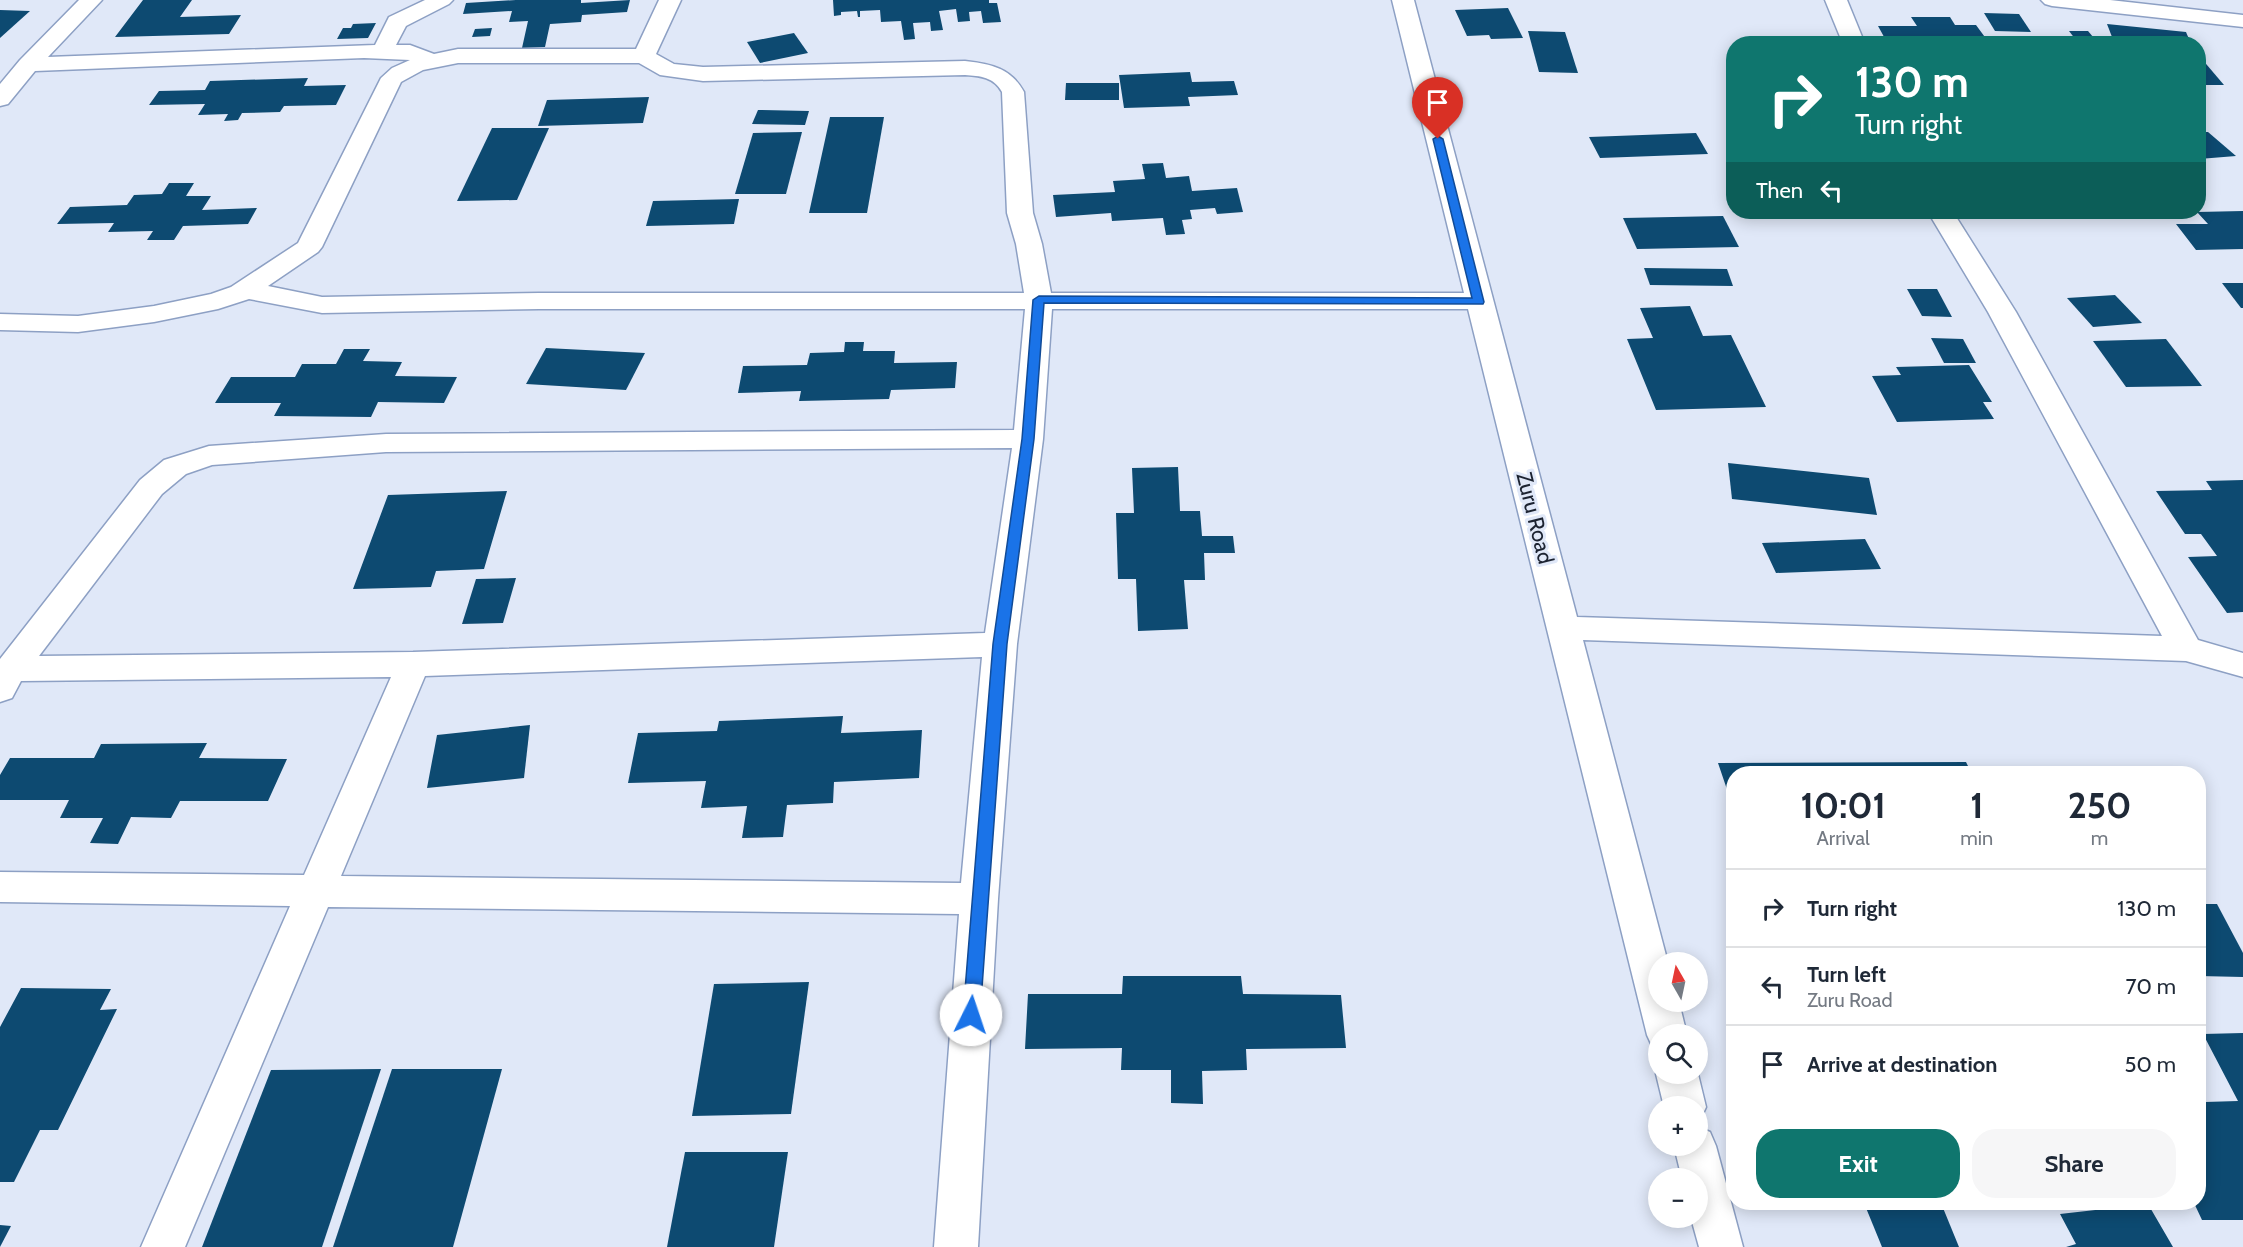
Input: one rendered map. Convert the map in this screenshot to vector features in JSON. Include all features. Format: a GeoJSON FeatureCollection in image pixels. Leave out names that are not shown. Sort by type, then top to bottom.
{"type":"FeatureCollection","features":[{"type":"Feature","properties":{"kind":"street"},"geometry":{"type":"LineString","coordinates":[[0,99],[28,65],[91,0]]}},
{"type":"Feature","properties":{"kind":"street"},"geometry":{"type":"LineString","coordinates":[[382,52],[397,22],[442,0]]}},
{"type":"Feature","properties":{"kind":"street"},"geometry":{"type":"LineString","coordinates":[[644,56],[670,0]]}},
{"type":"Feature","properties":{"kind":"street","name":"Zuru Road"},"geometry":{"type":"LineString","coordinates":[[1403,0],[1664,1024]]}},
{"type":"Feature","properties":{"kind":"street"},"geometry":{"type":"LineString","coordinates":[[1836,0],[1851,36]]}},
{"type":"Feature","properties":{"kind":"street"},"geometry":{"type":"LineString","coordinates":[[2052,0],[2243,21]]}},
{"type":"Feature","properties":{"kind":"street"},"geometry":{"type":"LineString","coordinates":[[28,65],[382,52],[411,52],[430,60]]}},
{"type":"Feature","properties":{"kind":"street"},"geometry":{"type":"LineString","coordinates":[[0,322],[78,324],[154,314],[218,301],[244,290],[309,247],[392,78],[406,68],[430,60],[458,56],[644,56],[668,70],[703,74],[965,68],[992,71],[1008,80],[1013,92],[1020,213],[1029,244],[1039,300],[1028,439],[1000,644],[979,899],[956,1247]]}},
{"type":"Feature","properties":{"kind":"street"},"geometry":{"type":"LineString","coordinates":[[1945,219],[2002,312],[2186,649]]}},
{"type":"Feature","properties":{"kind":"street"},"geometry":{"type":"LineString","coordinates":[[244,290],[332,305],[539,301],[1479,302]]}},
{"type":"Feature","properties":{"kind":"street"},"geometry":{"type":"LineString","coordinates":[[6,679],[151,487],[175,466],[208,456],[387,443],[1028,439]]}},
{"type":"Feature","properties":{"kind":"street"},"geometry":{"type":"LineString","coordinates":[[1563,628],[2186,649],[2243,665]]}},
{"type":"Feature","properties":{"kind":"street"},"geometry":{"type":"LineString","coordinates":[[6,679],[1000,644]]}},
{"type":"Feature","properties":{"kind":"street"},"geometry":{"type":"LineString","coordinates":[[163,1247],[413,664]]}},
{"type":"Feature","properties":{"kind":"street"},"geometry":{"type":"LineString","coordinates":[[0,887],[979,899]]}},
{"type":"Feature","properties":{"kind":"street"},"geometry":{"type":"LineString","coordinates":[[1698,1156],[1721,1247]]}},
{"type":"Feature","properties":{"kind":"building"},"geometry":{"type":"Polygon","coordinates":[[[143,0],[192,0],[180,17],[241,15],[229,34],[115,37],[143,0]]]}},
{"type":"Feature","properties":{"kind":"building"},"geometry":{"type":"Polygon","coordinates":[[[581,0],[581,3],[630,0],[627,12],[582,15],[581,22],[550,24],[545,47],[522,48],[528,21],[509,22],[512,11],[463,14],[466,3],[581,0]]]}},
{"type":"Feature","properties":{"kind":"building"},"geometry":{"type":"Polygon","coordinates":[[[833,0],[989,0],[989,3],[997,3],[1001,22],[983,23],[981,11],[969,12],[970,21],[958,22],[956,9],[939,11],[943,30],[931,31],[930,22],[913,23],[915,39],[904,40],[901,21],[881,22],[880,10],[860,11],[860,17],[857,11],[841,12],[841,15],[834,16],[833,0]]]}},
{"type":"Feature","properties":{"kind":"building"},"geometry":{"type":"Polygon","coordinates":[[[1508,8],[1523,38],[1491,39],[1489,35],[1467,36],[1455,10],[1508,8]]]}},
{"type":"Feature","properties":{"kind":"building"},"geometry":{"type":"Polygon","coordinates":[[[0,10],[30,11],[0,38],[0,10]]]}},
{"type":"Feature","properties":{"kind":"building"},"geometry":{"type":"Polygon","coordinates":[[[1984,13],[2019,14],[2031,32],[1995,31],[1984,13]]]}},
{"type":"Feature","properties":{"kind":"building"},"geometry":{"type":"Polygon","coordinates":[[[1911,17],[1950,17],[1955,25],[1976,25],[1984,36],[1884,36],[1878,26],[1917,26],[1911,17]]]}},
{"type":"Feature","properties":{"kind":"building"},"geometry":{"type":"Polygon","coordinates":[[[376,23],[368,38],[337,39],[343,28],[351,28],[353,24],[376,23]]]}},
{"type":"Feature","properties":{"kind":"building"},"geometry":{"type":"Polygon","coordinates":[[[2107,24],[2186,32],[2188,36],[2112,36],[2107,24]]]}},
{"type":"Feature","properties":{"kind":"building"},"geometry":{"type":"Polygon","coordinates":[[[492,28],[490,36],[472,37],[475,29],[492,28]]]}},
{"type":"Feature","properties":{"kind":"building"},"geometry":{"type":"Polygon","coordinates":[[[1528,31],[1565,32],[1578,73],[1539,72],[1528,31]]]}},
{"type":"Feature","properties":{"kind":"building"},"geometry":{"type":"Polygon","coordinates":[[[2069,31],[2088,31],[2092,36],[2073,36],[2069,31]]]}},
{"type":"Feature","properties":{"kind":"building"},"geometry":{"type":"Polygon","coordinates":[[[794,33],[808,53],[760,63],[747,42],[794,33]]]}},
{"type":"Feature","properties":{"kind":"building"},"geometry":{"type":"Polygon","coordinates":[[[2206,64],[2224,85],[2206,85],[2206,64]]]}},
{"type":"Feature","properties":{"kind":"building"},"geometry":{"type":"Polygon","coordinates":[[[1190,72],[1192,82],[1234,81],[1238,95],[1188,97],[1190,106],[1124,108],[1119,75],[1190,72]]]}},
{"type":"Feature","properties":{"kind":"building"},"geometry":{"type":"Polygon","coordinates":[[[308,78],[304,86],[346,85],[336,105],[284,106],[280,112],[242,113],[238,120],[224,121],[228,114],[198,115],[205,104],[149,105],[159,91],[205,90],[210,81],[308,78]]]}},
{"type":"Feature","properties":{"kind":"building"},"geometry":{"type":"Polygon","coordinates":[[[1066,83],[1119,83],[1119,100],[1065,100],[1066,83]]]}},
{"type":"Feature","properties":{"kind":"building"},"geometry":{"type":"Polygon","coordinates":[[[649,97],[643,123],[538,126],[547,100],[649,97]]]}},
{"type":"Feature","properties":{"kind":"building"},"geometry":{"type":"Polygon","coordinates":[[[758,110],[809,111],[805,125],[752,124],[758,110]]]}},
{"type":"Feature","properties":{"kind":"building"},"geometry":{"type":"Polygon","coordinates":[[[830,117],[884,117],[867,213],[809,213],[830,117]]]}},
{"type":"Feature","properties":{"kind":"building"},"geometry":{"type":"Polygon","coordinates":[[[492,128],[549,128],[517,200],[457,201],[492,128]]]}},
{"type":"Feature","properties":{"kind":"building"},"geometry":{"type":"Polygon","coordinates":[[[802,132],[786,194],[735,194],[753,133],[802,132]]]}},
{"type":"Feature","properties":{"kind":"building"},"geometry":{"type":"Polygon","coordinates":[[[2206,132],[2208,132],[2236,156],[2206,158],[2206,132]]]}},
{"type":"Feature","properties":{"kind":"building"},"geometry":{"type":"Polygon","coordinates":[[[1696,133],[1708,154],[1600,158],[1589,137],[1696,133]]]}},
{"type":"Feature","properties":{"kind":"building"},"geometry":{"type":"Polygon","coordinates":[[[1163,163],[1166,178],[1189,176],[1192,191],[1237,188],[1243,212],[1217,214],[1215,208],[1190,210],[1192,219],[1182,220],[1185,234],[1166,235],[1163,218],[1112,221],[1111,213],[1056,217],[1053,195],[1115,192],[1113,181],[1145,179],[1142,164],[1163,163]]]}},
{"type":"Feature","properties":{"kind":"building"},"geometry":{"type":"Polygon","coordinates":[[[169,183],[194,183],[186,196],[211,196],[202,210],[257,208],[248,224],[183,226],[174,240],[147,240],[153,231],[108,232],[114,223],[57,224],[70,207],[127,205],[134,195],[162,194],[169,183]]]}},
{"type":"Feature","properties":{"kind":"building"},"geometry":{"type":"Polygon","coordinates":[[[739,199],[734,224],[646,226],[653,201],[739,199]]]}},
{"type":"Feature","properties":{"kind":"building"},"geometry":{"type":"Polygon","coordinates":[[[2243,211],[2243,249],[2196,250],[2176,224],[2208,224],[2203,219],[2206,219],[2206,212],[2243,211]]]}},
{"type":"Feature","properties":{"kind":"building"},"geometry":{"type":"Polygon","coordinates":[[[1723,216],[1739,247],[1637,249],[1623,218],[1723,216]]]}},
{"type":"Feature","properties":{"kind":"building"},"geometry":{"type":"Polygon","coordinates":[[[1644,268],[1727,269],[1733,286],[1650,285],[1644,268]]]}},
{"type":"Feature","properties":{"kind":"building"},"geometry":{"type":"Polygon","coordinates":[[[2222,283],[2243,283],[2243,308],[2241,308],[2222,283]]]}},
{"type":"Feature","properties":{"kind":"building"},"geometry":{"type":"Polygon","coordinates":[[[1907,289],[1937,289],[1952,317],[1922,316],[1907,289]]]}},
{"type":"Feature","properties":{"kind":"building"},"geometry":{"type":"Polygon","coordinates":[[[2115,295],[2142,323],[2093,327],[2067,298],[2115,295]]]}},
{"type":"Feature","properties":{"kind":"building"},"geometry":{"type":"Polygon","coordinates":[[[1690,306],[1703,336],[1731,335],[1766,407],[1656,410],[1627,339],[1653,338],[1640,308],[1690,306]]]}},
{"type":"Feature","properties":{"kind":"building"},"geometry":{"type":"Polygon","coordinates":[[[1931,338],[1963,339],[1976,363],[1944,363],[1931,338]]]}},
{"type":"Feature","properties":{"kind":"building"},"geometry":{"type":"Polygon","coordinates":[[[2166,339],[2202,386],[2126,387],[2093,341],[2166,339]]]}},
{"type":"Feature","properties":{"kind":"building"},"geometry":{"type":"Polygon","coordinates":[[[845,342],[864,342],[863,351],[895,351],[894,363],[957,362],[955,388],[891,390],[889,399],[799,401],[801,391],[738,393],[743,366],[807,365],[810,353],[844,352],[845,342]]]}},
{"type":"Feature","properties":{"kind":"building"},"geometry":{"type":"Polygon","coordinates":[[[546,348],[645,353],[626,390],[526,384],[546,348]]]}},
{"type":"Feature","properties":{"kind":"building"},"geometry":{"type":"Polygon","coordinates":[[[344,349],[370,349],[363,361],[402,362],[395,376],[457,377],[444,403],[378,402],[371,417],[274,416],[281,403],[215,403],[231,377],[295,377],[302,364],[336,364],[344,349]]]}},
{"type":"Feature","properties":{"kind":"building"},"geometry":{"type":"Polygon","coordinates":[[[1969,365],[1992,402],[1983,402],[1994,419],[1897,422],[1872,376],[1901,375],[1896,367],[1969,365]]]}},
{"type":"Feature","properties":{"kind":"building"},"geometry":{"type":"Polygon","coordinates":[[[1728,463],[1869,478],[1877,515],[1732,499],[1728,463]]]}},
{"type":"Feature","properties":{"kind":"building"},"geometry":{"type":"Polygon","coordinates":[[[1178,467],[1180,511],[1200,511],[1202,536],[1233,536],[1235,553],[1204,553],[1205,580],[1184,580],[1188,629],[1138,631],[1136,579],[1118,579],[1116,513],[1134,513],[1132,468],[1178,467]]]}},
{"type":"Feature","properties":{"kind":"building"},"geometry":{"type":"Polygon","coordinates":[[[2243,480],[2243,612],[2227,613],[2188,557],[2217,556],[2201,534],[2185,534],[2156,491],[2212,490],[2206,481],[2243,480]]]}},
{"type":"Feature","properties":{"kind":"building"},"geometry":{"type":"Polygon","coordinates":[[[507,491],[484,569],[436,571],[431,587],[353,589],[388,495],[507,491]]]}},
{"type":"Feature","properties":{"kind":"building"},"geometry":{"type":"Polygon","coordinates":[[[1865,539],[1881,569],[1776,573],[1762,543],[1865,539]]]}},
{"type":"Feature","properties":{"kind":"building"},"geometry":{"type":"Polygon","coordinates":[[[516,578],[503,623],[462,624],[476,579],[516,578]]]}},
{"type":"Feature","properties":{"kind":"building"},"geometry":{"type":"Polygon","coordinates":[[[843,716],[841,733],[922,730],[919,778],[834,782],[833,803],[787,805],[783,837],[742,838],[747,806],[701,808],[706,781],[628,783],[638,733],[717,731],[719,721],[843,716]]]}},
{"type":"Feature","properties":{"kind":"building"},"geometry":{"type":"Polygon","coordinates":[[[530,725],[524,778],[427,788],[437,735],[530,725]]]}},
{"type":"Feature","properties":{"kind":"building"},"geometry":{"type":"Polygon","coordinates":[[[207,743],[199,758],[287,759],[268,801],[180,801],[171,818],[131,817],[118,844],[90,843],[103,818],[60,818],[69,800],[0,800],[0,775],[10,758],[94,758],[101,744],[207,743]]]}},
{"type":"Feature","properties":{"kind":"building"},"geometry":{"type":"Polygon","coordinates":[[[1966,762],[1968,766],[1726,766],[1726,786],[1718,763],[1966,762]]]}},
{"type":"Feature","properties":{"kind":"building"},"geometry":{"type":"Polygon","coordinates":[[[2206,904],[2217,904],[2243,953],[2243,977],[2206,976],[2206,904]]]}},
{"type":"Feature","properties":{"kind":"building"},"geometry":{"type":"Polygon","coordinates":[[[1123,976],[1241,976],[1243,994],[1341,995],[1346,1048],[1246,1049],[1247,1070],[1202,1071],[1203,1104],[1171,1103],[1171,1070],[1121,1070],[1122,1048],[1025,1049],[1028,994],[1122,994],[1123,976]]]}},
{"type":"Feature","properties":{"kind":"building"},"geometry":{"type":"Polygon","coordinates":[[[809,982],[791,1114],[692,1116],[714,984],[809,982]]]}},
{"type":"Feature","properties":{"kind":"building"},"geometry":{"type":"Polygon","coordinates":[[[21,988],[111,989],[100,1010],[117,1009],[58,1130],[40,1130],[14,1182],[0,1182],[0,1027],[21,988]]]}},
{"type":"Feature","properties":{"kind":"building"},"geometry":{"type":"Polygon","coordinates":[[[2243,1033],[2243,1220],[2202,1220],[2197,1210],[2206,1210],[2206,1102],[2238,1101],[2206,1040],[2206,1034],[2243,1033]]]}},
{"type":"Feature","properties":{"kind":"building"},"geometry":{"type":"Polygon","coordinates":[[[381,1069],[322,1247],[202,1247],[271,1070],[381,1069]]]}},
{"type":"Feature","properties":{"kind":"building"},"geometry":{"type":"Polygon","coordinates":[[[392,1069],[502,1069],[453,1247],[333,1247],[392,1069]]]}},
{"type":"Feature","properties":{"kind":"building"},"geometry":{"type":"Polygon","coordinates":[[[685,1152],[788,1152],[774,1247],[667,1247],[685,1152]]]}},
{"type":"Feature","properties":{"kind":"building"},"geometry":{"type":"Polygon","coordinates":[[[1867,1210],[1944,1210],[1959,1247],[1882,1247],[1867,1210]]]}},
{"type":"Feature","properties":{"kind":"building"},"geometry":{"type":"Polygon","coordinates":[[[2095,1210],[2151,1210],[2173,1247],[2066,1247],[2076,1244],[2060,1214],[2095,1210]]]}},
{"type":"Feature","properties":{"kind":"building"},"geometry":{"type":"Polygon","coordinates":[[[0,1225],[11,1226],[0,1247],[0,1225]]]}},
{"type":"Feature","properties":{"kind":"route"},"geometry":{"type":"LineString","coordinates":[[971,1015],[1000,644],[1028,439],[1039,300],[1479,302],[1438,139]]}}]}
